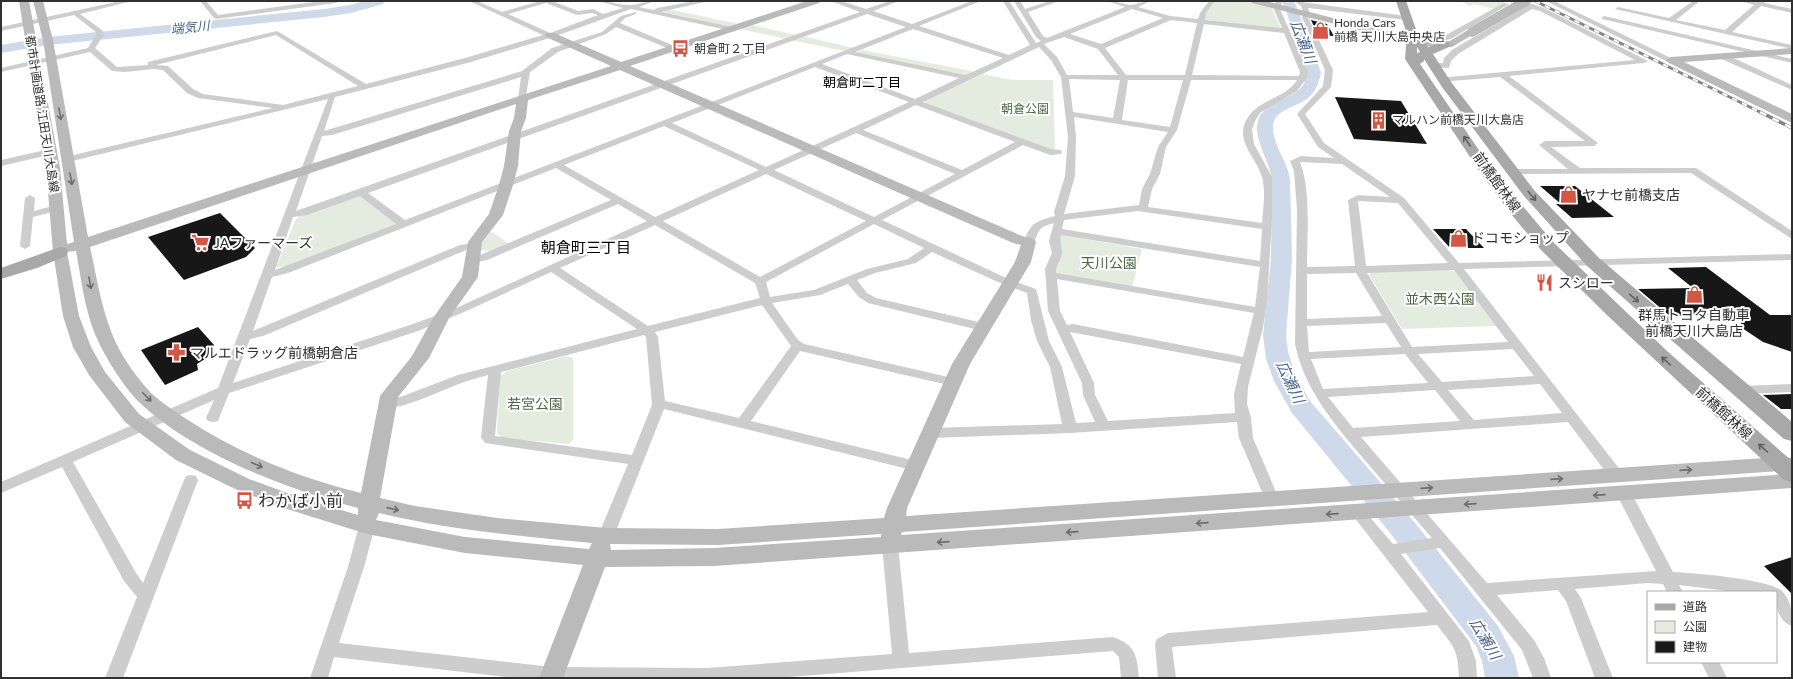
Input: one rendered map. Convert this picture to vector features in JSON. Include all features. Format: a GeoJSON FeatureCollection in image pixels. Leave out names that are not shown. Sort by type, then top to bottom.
{"type":"FeatureCollection","features":[{"type":"Feature","properties":{"kind":"main road","name":"前橋館林線"},"geometry":{"type":"LineString","coordinates":[[1401,1],[1406,18],[1422,54],[1489,175],[1522,217],[1564,263],[1660,355],[1788,467]]}},
{"type":"Feature","properties":{"kind":"main road"},"geometry":{"type":"LineString","coordinates":[[1422,54],[1437,60],[1457,48],[1457,42]]}},
{"type":"Feature","properties":{"kind":"main road"},"geometry":{"type":"LineString","coordinates":[[1422,54],[1445,45]]}},
{"type":"Feature","properties":{"kind":"main road","name":"前橋館林線"},"geometry":{"type":"LineString","coordinates":[[1422,54],[1544,210],[1592,262],[1792,434]]}},
{"type":"Feature","properties":{"kind":"main road"},"geometry":{"type":"LineString","coordinates":[[1,267],[28,258],[60,252]]}},
{"type":"Feature","properties":{"kind":"main road"},"geometry":{"type":"LineString","coordinates":[[1,274],[32,264],[60,252]]}},
{"type":"Feature","properties":{"kind":"street","name":"都市計画道路 江田天川大島線"},"geometry":{"type":"LineString","coordinates":[[24,1],[50,152],[60,252],[71,316],[82,347],[98,375],[132,418],[183,455],[242,484],[301,507],[367,526],[465,544],[597,558],[714,557],[891,535]]}},
{"type":"Feature","properties":{"kind":"street","name":"都市計画道路 江田天川大島線"},"geometry":{"type":"LineString","coordinates":[[38,1],[51,58],[82,245],[96,314],[108,344],[124,370],[145,396],[167,415],[205,440],[270,471],[330,493],[369,504],[452,521],[534,531],[606,536],[718,537],[891,535]]}},
{"type":"Feature","properties":{"kind":"street"},"geometry":{"type":"LineString","coordinates":[[1,29],[129,1]]}},
{"type":"Feature","properties":{"kind":"street"},"geometry":{"type":"LineString","coordinates":[[203,1],[214,17],[218,17],[336,1]]}},
{"type":"Feature","properties":{"kind":"street"},"geometry":{"type":"LineString","coordinates":[[472,1],[918,197],[1018,240],[1029,242]]}},
{"type":"Feature","properties":{"kind":"street"},"geometry":{"type":"LineString","coordinates":[[502,14],[547,1],[577,13],[592,11],[604,16]]}},
{"type":"Feature","properties":{"kind":"street"},"geometry":{"type":"LineString","coordinates":[[601,1],[631,4],[732,29]]}},
{"type":"Feature","properties":{"kind":"street"},"geometry":{"type":"LineString","coordinates":[[647,9],[652,1]]}},
{"type":"Feature","properties":{"kind":"street"},"geometry":{"type":"LineString","coordinates":[[318,134],[329,133],[525,73],[555,50],[604,33],[625,16],[647,9],[665,8],[706,1]]}},
{"type":"Feature","properties":{"kind":"street"},"geometry":{"type":"LineString","coordinates":[[60,252],[816,1]]}},
{"type":"Feature","properties":{"kind":"street"},"geometry":{"type":"LineString","coordinates":[[834,1],[1010,58]]}},
{"type":"Feature","properties":{"kind":"street"},"geometry":{"type":"LineString","coordinates":[[290,215],[303,213],[896,1]]}},
{"type":"Feature","properties":{"kind":"street"},"geometry":{"type":"LineString","coordinates":[[267,275],[284,271],[978,1]]}},
{"type":"Feature","properties":{"kind":"street"},"geometry":{"type":"LineString","coordinates":[[1006,1],[1040,44],[1054,59],[1065,78],[1072,137],[1070,176],[1059,212],[1060,218],[1054,244],[1056,253],[1051,264],[1050,275],[1054,311],[1088,383],[1089,396],[1103,425]]}},
{"type":"Feature","properties":{"kind":"street"},"geometry":{"type":"LineString","coordinates":[[1017,1],[1040,37],[1040,44]]}},
{"type":"Feature","properties":{"kind":"street"},"geometry":{"type":"LineString","coordinates":[[1024,11],[1056,1]]}},
{"type":"Feature","properties":{"kind":"street"},"geometry":{"type":"LineString","coordinates":[[1110,1],[1170,18],[1287,31]]}},
{"type":"Feature","properties":{"kind":"street"},"geometry":{"type":"LineString","coordinates":[[1,488],[222,391],[441,318],[1040,44],[1147,1]]}},
{"type":"Feature","properties":{"kind":"street"},"geometry":{"type":"LineString","coordinates":[[1144,208],[1147,189],[1154,174],[1162,147],[1173,130],[1188,77],[1203,13],[1212,1]]}},
{"type":"Feature","properties":{"kind":"street"},"geometry":{"type":"LineString","coordinates":[[1255,1],[1304,11],[1422,54],[1446,66],[1447,60],[1455,52],[1528,4]]}},
{"type":"Feature","properties":{"kind":"street"},"geometry":{"type":"LineString","coordinates":[[1297,1],[1304,11],[1330,70],[1327,87],[1301,116],[1318,143],[1401,200],[1457,266],[1620,484],[1671,585]]}},
{"type":"Feature","properties":{"kind":"street"},"geometry":{"type":"LineString","coordinates":[[1446,84],[1445,81],[1449,79],[1644,61],[1542,9],[1520,1]]}},
{"type":"Feature","properties":{"kind":"street"},"geometry":{"type":"LineString","coordinates":[[1549,1],[1790,117]]}},
{"type":"Feature","properties":{"kind":"street"},"geometry":{"type":"LineString","coordinates":[[1671,20],[1697,1]]}},
{"type":"Feature","properties":{"kind":"street"},"geometry":{"type":"LineString","coordinates":[[1744,1],[1762,3],[1792,11]]}},
{"type":"Feature","properties":{"kind":"street"},"geometry":{"type":"LineString","coordinates":[[1726,33],[1762,3]]}},
{"type":"Feature","properties":{"kind":"street"},"geometry":{"type":"LineString","coordinates":[[68,159],[283,108],[468,60],[550,35],[604,16],[631,4]]}},
{"type":"Feature","properties":{"kind":"street"},"geometry":{"type":"LineString","coordinates":[[1422,54],[1433,40],[1448,36],[1506,4]]}},
{"type":"Feature","properties":{"kind":"street"},"geometry":{"type":"LineString","coordinates":[[1445,45],[1457,42],[1472,32],[1528,4]]}},
{"type":"Feature","properties":{"kind":"street"},"geometry":{"type":"LineString","coordinates":[[1272,499],[1246,438],[1240,399],[1247,361],[1260,311],[1267,227],[1267,179],[1264,169],[1248,142],[1248,126],[1257,110],[1290,93],[1298,86],[1303,78],[1302,68],[1287,31],[1279,5]]}},
{"type":"Feature","properties":{"kind":"street"},"geometry":{"type":"LineString","coordinates":[[1593,23],[1599,22],[1621,7],[1726,33],[1792,47]]}},
{"type":"Feature","properties":{"kind":"street"},"geometry":{"type":"LineString","coordinates":[[647,9],[665,8]]}},
{"type":"Feature","properties":{"kind":"street"},"geometry":{"type":"LineString","coordinates":[[1304,11],[1406,18]]}},
{"type":"Feature","properties":{"kind":"street"},"geometry":{"type":"LineString","coordinates":[[75,13],[98,29],[99,36],[92,46],[92,49]]}},
{"type":"Feature","properties":{"kind":"street"},"geometry":{"type":"LineString","coordinates":[[1102,46],[1170,18]]}},
{"type":"Feature","properties":{"kind":"street"},"geometry":{"type":"LineString","coordinates":[[1604,18],[1792,61]]}},
{"type":"Feature","properties":{"kind":"street"},"geometry":{"type":"LineString","coordinates":[[615,24],[675,48]]}},
{"type":"Feature","properties":{"kind":"street"},"geometry":{"type":"LineString","coordinates":[[141,69],[163,60],[277,33],[365,87]]}},
{"type":"Feature","properties":{"kind":"street"},"geometry":{"type":"LineString","coordinates":[[1063,34],[1102,46],[1124,78],[1117,122]]}},
{"type":"Feature","properties":{"kind":"street"},"geometry":{"type":"LineString","coordinates":[[1,70],[92,49]]}},
{"type":"Feature","properties":{"kind":"street"},"geometry":{"type":"LineString","coordinates":[[92,49],[115,69],[165,68],[190,91],[205,98],[276,104],[283,108]]}},
{"type":"Feature","properties":{"kind":"street"},"geometry":{"type":"LineString","coordinates":[[1671,60],[1792,51]]}},
{"type":"Feature","properties":{"kind":"street"},"geometry":{"type":"LineString","coordinates":[[846,52],[968,78]]}},
{"type":"Feature","properties":{"kind":"street"},"geometry":{"type":"LineString","coordinates":[[1422,54],[1453,75],[1477,76]]}},
{"type":"Feature","properties":{"kind":"street"},"geometry":{"type":"LineString","coordinates":[[1722,56],[1792,88]]}},
{"type":"Feature","properties":{"kind":"street"},"geometry":{"type":"LineString","coordinates":[[816,65],[1022,142],[1050,152],[1058,152]]}},
{"type":"Feature","properties":{"kind":"street"},"geometry":{"type":"LineString","coordinates":[[319,678],[356,567],[367,526],[369,504],[391,392],[420,358],[441,318],[470,277],[473,253],[478,238],[496,215],[506,185],[511,166],[516,127],[520,118],[525,73]]}},
{"type":"Feature","properties":{"kind":"street"},"geometry":{"type":"LineString","coordinates":[[1502,74],[1594,143],[1543,145],[1577,171]]}},
{"type":"Feature","properties":{"kind":"street"},"geometry":{"type":"LineString","coordinates":[[1065,78],[1303,78]]}},
{"type":"Feature","properties":{"kind":"street"},"geometry":{"type":"LineString","coordinates":[[212,418],[245,336],[290,215],[332,98],[331,96]]}},
{"type":"Feature","properties":{"kind":"street"},"geometry":{"type":"LineString","coordinates":[[1069,114],[1173,130]]}},
{"type":"Feature","properties":{"kind":"street"},"geometry":{"type":"LineString","coordinates":[[665,123],[1010,284],[1030,289],[1033,293],[1037,320],[1043,341],[1056,367],[1070,428]]}},
{"type":"Feature","properties":{"kind":"street"},"geometry":{"type":"LineString","coordinates":[[854,129],[961,173]]}},
{"type":"Feature","properties":{"kind":"street"},"geometry":{"type":"LineString","coordinates":[[760,281],[961,173],[1022,142]]}},
{"type":"Feature","properties":{"kind":"street"},"geometry":{"type":"LineString","coordinates":[[1,163],[50,152]]}},
{"type":"Feature","properties":{"kind":"street"},"geometry":{"type":"LineString","coordinates":[[1343,160],[1301,159],[1295,161],[1299,171],[1301,185],[1303,270],[1301,344],[1303,356],[1311,380],[1325,404],[1350,433],[1400,499],[1436,543],[1482,590],[1528,645],[1535,658],[1542,678]]}},
{"type":"Feature","properties":{"kind":"street"},"geometry":{"type":"LineString","coordinates":[[557,165],[760,281],[768,307],[794,343],[798,346],[952,382]]}},
{"type":"Feature","properties":{"kind":"street"},"geometry":{"type":"LineString","coordinates":[[1514,172],[1693,170],[1792,236]]}},
{"type":"Feature","properties":{"kind":"street"},"geometry":{"type":"LineString","coordinates":[[361,192],[403,224]]}},
{"type":"Feature","properties":{"kind":"street"},"geometry":{"type":"LineString","coordinates":[[25,246],[30,198]]}},
{"type":"Feature","properties":{"kind":"street"},"geometry":{"type":"LineString","coordinates":[[1401,200],[1358,198],[1353,200],[1361,270],[1409,351],[1470,424]]}},
{"type":"Feature","properties":{"kind":"street"},"geometry":{"type":"LineString","coordinates":[[245,336],[259,333],[464,247],[483,258],[619,200]]}},
{"type":"Feature","properties":{"kind":"street"},"geometry":{"type":"LineString","coordinates":[[28,215],[56,208]]}},
{"type":"Feature","properties":{"kind":"street"},"geometry":{"type":"LineString","coordinates":[[901,661],[891,535],[897,508],[952,382],[961,364],[1023,262],[1036,226],[1060,218],[1144,208],[1267,227]]}},
{"type":"Feature","properties":{"kind":"street"},"geometry":{"type":"LineString","coordinates":[[1057,231],[1265,265]]}},
{"type":"Feature","properties":{"kind":"street"},"geometry":{"type":"LineString","coordinates":[[388,404],[407,399],[455,380],[765,301],[816,293],[871,271],[912,261],[932,247]]}},
{"type":"Feature","properties":{"kind":"street"},"geometry":{"type":"LineString","coordinates":[[1303,270],[1361,270],[1592,262],[1792,258]]}},
{"type":"Feature","properties":{"kind":"street"},"geometry":{"type":"LineString","coordinates":[[552,268],[647,331],[652,337],[658,405],[597,558],[552,677]]}},
{"type":"Feature","properties":{"kind":"street"},"geometry":{"type":"LineString","coordinates":[[1050,275],[1260,311]]}},
{"type":"Feature","properties":{"kind":"street"},"geometry":{"type":"LineString","coordinates":[[850,279],[863,295],[872,301],[983,327]]}},
{"type":"Feature","properties":{"kind":"street"},"geometry":{"type":"LineString","coordinates":[[1301,321],[1312,323],[1389,319]]}},
{"type":"Feature","properties":{"kind":"street"},"geometry":{"type":"LineString","coordinates":[[1062,329],[1073,328],[1247,361]]}},
{"type":"Feature","properties":{"kind":"street"},"geometry":{"type":"LineString","coordinates":[[1303,356],[1516,345]]}},
{"type":"Feature","properties":{"kind":"street"},"geometry":{"type":"LineString","coordinates":[[743,423],[791,353],[798,346]]}},
{"type":"Feature","properties":{"kind":"street"},"geometry":{"type":"LineString","coordinates":[[495,371],[488,437],[490,440],[636,460]]}},
{"type":"Feature","properties":{"kind":"street"},"geometry":{"type":"LineString","coordinates":[[1319,393],[1542,380]]}},
{"type":"Feature","properties":{"kind":"street"},"geometry":{"type":"LineString","coordinates":[[1740,390],[1792,388]]}},
{"type":"Feature","properties":{"kind":"street"},"geometry":{"type":"LineString","coordinates":[[658,405],[666,404],[916,466]]}},
{"type":"Feature","properties":{"kind":"street"},"geometry":{"type":"LineString","coordinates":[[931,433],[1070,428],[1230,417],[1244,418]]}},
{"type":"Feature","properties":{"kind":"street"},"geometry":{"type":"LineString","coordinates":[[1350,433],[1571,417]]}},
{"type":"Feature","properties":{"kind":"street"},"geometry":{"type":"LineString","coordinates":[[65,460],[130,577],[140,592],[147,594]]}},
{"type":"Feature","properties":{"kind":"street"},"geometry":{"type":"LineString","coordinates":[[891,535],[1361,505],[1400,499],[1620,484],[1788,467]]}},
{"type":"Feature","properties":{"kind":"street"},"geometry":{"type":"LineString","coordinates":[[114,678],[191,480]]}},
{"type":"Feature","properties":{"kind":"street"},"geometry":{"type":"LineString","coordinates":[[1620,484],[1792,481]]}},
{"type":"Feature","properties":{"kind":"street"},"geometry":{"type":"LineString","coordinates":[[891,535],[1272,499],[1361,505],[1463,646],[1467,661],[1468,678]]}},
{"type":"Feature","properties":{"kind":"street"},"geometry":{"type":"LineString","coordinates":[[1394,549],[1436,543]]}},
{"type":"Feature","properties":{"kind":"street"},"geometry":{"type":"LineString","coordinates":[[1482,590],[1648,578],[1671,585],[1762,588],[1769,591]]}},
{"type":"Feature","properties":{"kind":"street"},"geometry":{"type":"LineString","coordinates":[[1562,584],[1573,598],[1604,678]]}},
{"type":"Feature","properties":{"kind":"street"},"geometry":{"type":"LineString","coordinates":[[1777,596],[1792,619]]}},
{"type":"Feature","properties":{"kind":"street"},"geometry":{"type":"LineString","coordinates":[[1167,678],[1163,644],[1168,640],[1442,618]]}},
{"type":"Feature","properties":{"kind":"street"},"geometry":{"type":"LineString","coordinates":[[328,650],[341,650],[552,677],[707,677],[1113,644],[1118,645],[1126,652],[1128,657],[1130,678]]}},
{"type":"Feature","properties":{"kind":"street"},"geometry":{"type":"LineString","coordinates":[[1710,663],[1718,678]]}},
{"type":"Feature","properties":{"kind":"green space"},"geometry":{"type":"Polygon","coordinates":[[[1215,1],[1249,1],[1271,7],[1281,28],[1205,20],[1206,13],[1215,1]]]}},
{"type":"Feature","properties":{"kind":"green space"},"geometry":{"type":"Polygon","coordinates":[[[1460,1],[1507,1],[1494,9],[1474,4],[1470,6],[1460,1]]]}},
{"type":"Feature","properties":{"kind":"green space"},"geometry":{"type":"Polygon","coordinates":[[[668,9],[739,24],[728,27],[657,12],[668,9]]]}},
{"type":"Feature","properties":{"kind":"green space"},"geometry":{"type":"Polygon","coordinates":[[[752,25],[796,35],[786,39],[740,29],[752,25]]]}},
{"type":"Feature","properties":{"kind":"green space"},"geometry":{"type":"Polygon","coordinates":[[[802,36],[854,48],[845,51],[790,40],[802,36]]]}},
{"type":"Feature","properties":{"kind":"green space"},"geometry":{"type":"Polygon","coordinates":[[[862,50],[973,72],[967,75],[855,53],[862,50]]]}},
{"type":"Feature","properties":{"kind":"green space","name":"朝倉公園"},"geometry":{"type":"Polygon","coordinates":[[[983,74],[1012,80],[1053,80],[1055,149],[1050,149],[925,103],[925,100],[983,74]]]}},
{"type":"Feature","properties":{"kind":"green space"},"geometry":{"type":"Polygon","coordinates":[[[356,196],[362,196],[397,223],[394,226],[284,267],[276,267],[296,219],[299,216],[356,196]]]}},
{"type":"Feature","properties":{"kind":"green space"},"geometry":{"type":"Polygon","coordinates":[[[490,232],[509,244],[491,251],[480,250],[480,243],[490,232]]]}},
{"type":"Feature","properties":{"kind":"green space","name":"天川公園"},"geometry":{"type":"Polygon","coordinates":[[[1062,235],[1142,249],[1132,287],[1057,274],[1054,271],[1058,237],[1062,235]]]}},
{"type":"Feature","properties":{"kind":"green space","name":"並木西公園"},"geometry":{"type":"Polygon","coordinates":[[[1449,270],[1456,272],[1498,326],[1402,329],[1369,275],[1371,272],[1449,270]]]}},
{"type":"Feature","properties":{"kind":"green space","name":"若宮公園"},"geometry":{"type":"Polygon","coordinates":[[[566,356],[573,358],[573,440],[569,444],[502,438],[497,433],[500,376],[507,371],[566,356]]]}},
{"type":"Feature","properties":{"kind":"building","name":"Honda Cars 前橋 天川大島中央店"},"geometry":{"type":"Polygon","coordinates":[[[1311,20],[1327,24],[1334,36],[1318,35],[1311,20]]]}},
{"type":"Feature","properties":{"kind":"building","name":"マルハン前橋天川大島店"},"geometry":{"type":"Polygon","coordinates":[[[1335,97],[1401,101],[1427,144],[1354,139],[1335,97]]]}},
{"type":"Feature","properties":{"kind":"building","name":"ヤナセ前橋支店"},"geometry":{"type":"Polygon","coordinates":[[[1540,186],[1575,186],[1614,217],[1572,218],[1556,204],[1561,204],[1540,186]]]}},
{"type":"Feature","properties":{"kind":"building","name":"JAファーマーズ"},"geometry":{"type":"Polygon","coordinates":[[[220,213],[255,248],[246,257],[184,280],[148,237],[220,213]]]}},
{"type":"Feature","properties":{"kind":"building","name":"ドコモショップ"},"geometry":{"type":"Polygon","coordinates":[[[1433,229],[1466,229],[1484,248],[1450,248],[1433,229]]]}},
{"type":"Feature","properties":{"kind":"building","name":"群馬トヨタ自動車 前橋天川大島店"},"geometry":{"type":"Polygon","coordinates":[[[1706,267],[1770,315],[1792,315],[1792,352],[1763,342],[1742,328],[1738,308],[1701,309],[1708,315],[1670,316],[1638,289],[1693,288],[1668,268],[1706,267]]]}},
{"type":"Feature","properties":{"kind":"building","name":"マルエドラッグ前橋朝倉店"},"geometry":{"type":"Polygon","coordinates":[[[198,327],[214,345],[208,357],[197,364],[198,370],[165,385],[141,350],[198,327]]]}},
{"type":"Feature","properties":{"kind":"building"},"geometry":{"type":"Polygon","coordinates":[[[1792,394],[1792,409],[1781,409],[1763,395],[1792,394]]]}},
{"type":"Feature","properties":{"kind":"building"},"geometry":{"type":"Polygon","coordinates":[[[1792,557],[1792,594],[1764,566],[1792,557]]]}},
{"type":"Feature","properties":{"kind":"waterway","name":"端気川"},"geometry":{"type":"LineString","coordinates":[[1,49],[48,41],[324,13],[351,9],[379,1]]}},
{"type":"Feature","properties":{"kind":"waterway","name":"広瀬川"},"geometry":{"type":"LineString","coordinates":[[1287,1],[1290,5],[1314,73],[1311,84],[1306,92],[1299,98],[1269,114],[1265,128],[1266,140],[1279,169],[1281,180],[1282,259],[1275,335],[1276,352],[1280,367],[1289,387],[1301,407],[1401,526],[1487,636],[1497,656],[1502,678]]}},
{"type":"Feature","properties":{"kind":"railway"},"geometry":{"type":"LineString","coordinates":[[1535,1],[1762,113]]}},
{"type":"Feature","properties":{"kind":"railway"},"geometry":{"type":"LineString","coordinates":[[1762,113],[1792,128]]}},
{"type":"Feature","properties":{"kind":"place","name":"Honda Cars 前橋 天川大島中央店"},"geometry":{"type":"Point","coordinates":[1321,30]}},
{"type":"Feature","properties":{"kind":"place","name":"朝倉町２丁目"},"geometry":{"type":"Point","coordinates":[681,49]}},
{"type":"Feature","properties":{"kind":"place","name":"マルハン前橋天川大島店"},"geometry":{"type":"Point","coordinates":[1379,120]}},
{"type":"Feature","properties":{"kind":"place","name":"ヤナセ前橋支店"},"geometry":{"type":"Point","coordinates":[1569,195]}},
{"type":"Feature","properties":{"kind":"place","name":"ドコモショップ"},"geometry":{"type":"Point","coordinates":[1458,238]}},
{"type":"Feature","properties":{"kind":"place","name":"JAファーマーズ"},"geometry":{"type":"Point","coordinates":[201,243]}},
{"type":"Feature","properties":{"kind":"place","name":"スシロー"},"geometry":{"type":"Point","coordinates":[1545,283]}},
{"type":"Feature","properties":{"kind":"place","name":"群馬トヨタ自動車 前橋天川大島店"},"geometry":{"type":"Point","coordinates":[1694,295]}},
{"type":"Feature","properties":{"kind":"place","name":"マルエドラッグ前橋朝倉店"},"geometry":{"type":"Point","coordinates":[177,353]}},
{"type":"Feature","properties":{"kind":"place","name":"わかば小前"},"geometry":{"type":"Point","coordinates":[245,501]}},
{"type":"Feature","properties":{"kind":"district","name":"朝倉町二丁目"},"geometry":{"type":"Point","coordinates":[862,82]}},
{"type":"Feature","properties":{"kind":"district","name":"朝倉町三丁目"},"geometry":{"type":"Point","coordinates":[586,248]}}]}
